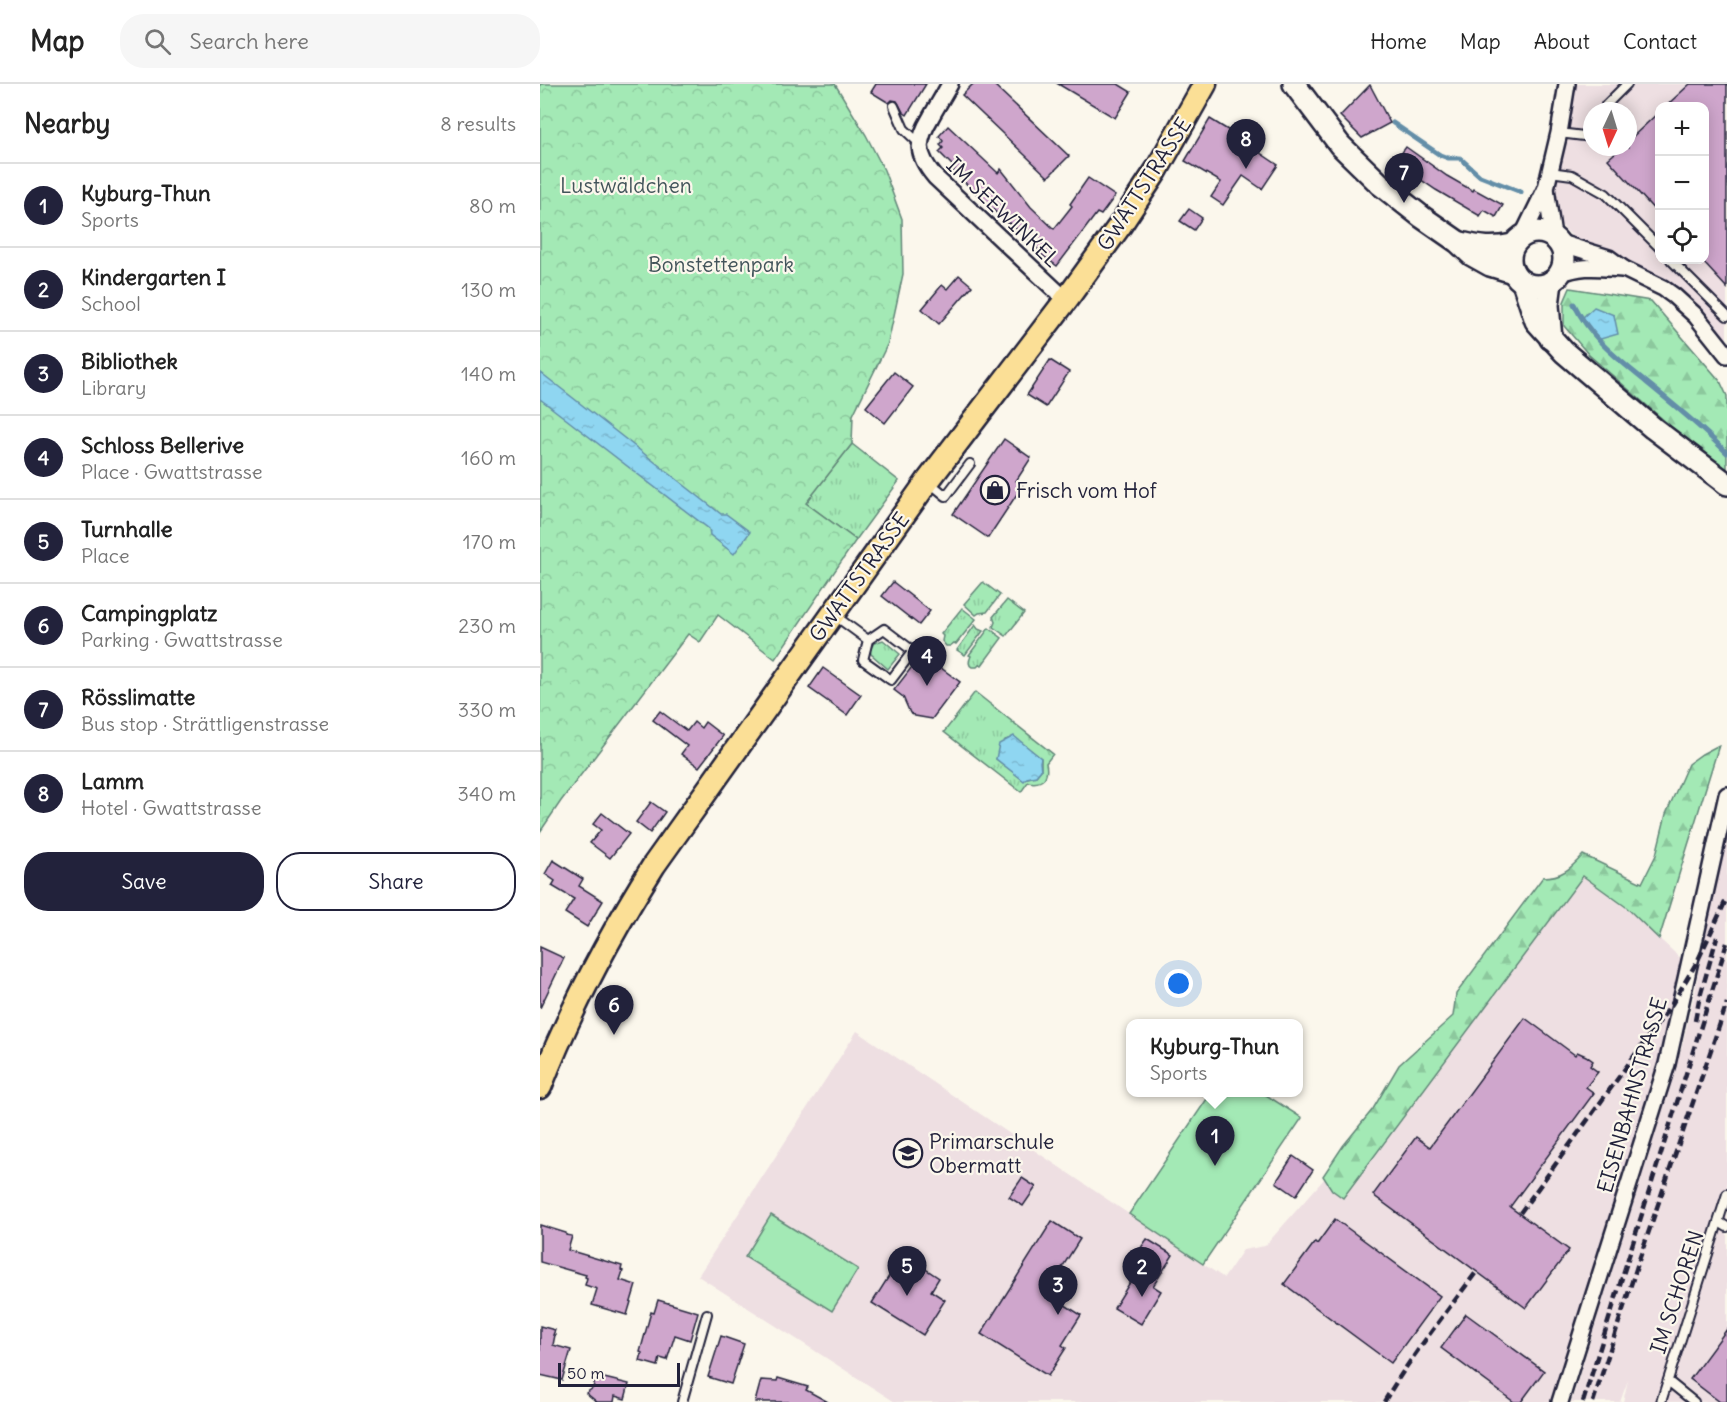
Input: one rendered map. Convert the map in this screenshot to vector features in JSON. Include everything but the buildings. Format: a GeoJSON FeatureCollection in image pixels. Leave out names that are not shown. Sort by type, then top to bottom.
{"type":"FeatureCollection","features":[{"type":"Feature","properties":{"kind":"main road","name":"GWATTSTRASSE"},"geometry":{"type":"LineString","coordinates":[[540,1087],[577,1002],[639,888],[670,841],[927,482],[1121,224],[1156,171],[1205,84]]}},
{"type":"Feature","properties":{"kind":"main road"},"geometry":{"type":"LineString","coordinates":[[1294,84],[1341,145],[1380,184],[1480,261],[1518,277],[1528,285],[1540,286],[1556,278]]}},
{"type":"Feature","properties":{"kind":"main road"},"geometry":{"type":"LineString","coordinates":[[1458,242],[1498,248],[1530,232],[1538,231],[1556,239],[1565,255],[1565,261],[1556,278],[1548,305],[1551,339]]}},
{"type":"Feature","properties":{"kind":"main road"},"geometry":{"type":"LineString","coordinates":[[1518,240],[1509,258],[1536,321],[1551,339],[1575,363],[1625,405],[1727,484]]}},
{"type":"Feature","properties":{"kind":"street"},"geometry":{"type":"LineString","coordinates":[[920,143],[923,130],[950,84]]}},
{"type":"Feature","properties":{"kind":"street"},"geometry":{"type":"LineString","coordinates":[[1518,240],[1546,188],[1559,133],[1567,84]]}},
{"type":"Feature","properties":{"kind":"street","name":"IM SEEWINKEL"},"geometry":{"type":"LineString","coordinates":[[920,143],[924,160],[935,177],[1066,300]]}},
{"type":"Feature","properties":{"kind":"street"},"geometry":{"type":"LineString","coordinates":[[1546,188],[1556,239],[1609,258],[1624,269],[1663,288],[1696,316],[1727,355]]}},
{"type":"Feature","properties":{"kind":"street"},"geometry":{"type":"LineString","coordinates":[[1556,278],[1570,269],[1588,266],[1624,269]]}},
{"type":"Feature","properties":{"kind":"street","name":"EISENBAHNSTRASSE"},"geometry":{"type":"LineString","coordinates":[[1560,1402],[1666,1064],[1727,795]]}},
{"type":"Feature","properties":{"kind":"lane"},"geometry":{"type":"LineString","coordinates":[[1609,102],[1627,84]]}},
{"type":"Feature","properties":{"kind":"lane"},"geometry":{"type":"LineString","coordinates":[[894,106],[904,129],[920,143]]}},
{"type":"Feature","properties":{"kind":"lane"},"geometry":{"type":"LineString","coordinates":[[1559,133],[1583,136]]}},
{"type":"Feature","properties":{"kind":"lane"},"geometry":{"type":"LineString","coordinates":[[1550,172],[1572,175],[1606,194],[1655,244]]}},
{"type":"Feature","properties":{"kind":"lane"},"geometry":{"type":"LineString","coordinates":[[1675,264],[1727,316]]}},
{"type":"Feature","properties":{"kind":"lane"},"geometry":{"type":"LineString","coordinates":[[927,482],[946,496],[970,464]]}},
{"type":"Feature","properties":{"kind":"lane"},"geometry":{"type":"LineString","coordinates":[[833,614],[868,640]]}},
{"type":"Feature","properties":{"kind":"lane"},"geometry":{"type":"LineString","coordinates":[[884,629],[913,651],[891,680],[863,660],[868,640],[884,629]]}},
{"type":"Feature","properties":{"kind":"lane","name":"IM SCHOREN"},"geometry":{"type":"LineString","coordinates":[[1661,1402],[1727,1194]]}},
{"type":"Feature","properties":{"kind":"lane"},"geometry":{"type":"LineString","coordinates":[[1719,1222],[1727,1227]]}},
{"type":"Feature","properties":{"kind":"lane"},"geometry":{"type":"LineString","coordinates":[[682,1402],[707,1314]]}},
{"type":"Feature","properties":{"kind":"lane"},"geometry":{"type":"LineString","coordinates":[[1668,1381],[1694,1402]]}},
{"type":"Feature","properties":{"kind":"shaded area"},"geometry":{"type":"Polygon","coordinates":[[[1573,84],[1727,84],[1727,343],[1690,300],[1650,272],[1573,237],[1561,225],[1555,209],[1555,188],[1571,113],[1573,84]]]}},
{"type":"Feature","properties":{"kind":"shaded area"},"geometry":{"type":"Polygon","coordinates":[[[1727,828],[1727,1402],[1623,1402],[1628,1380],[1620,1402],[1571,1402],[1682,1046],[1695,992],[1709,907],[1727,828]]]}},
{"type":"Feature","properties":{"kind":"shaded area"},"geometry":{"type":"Polygon","coordinates":[[[1583,876],[1626,908],[1688,965],[1560,1402],[895,1402],[698,1276],[857,1031],[1224,1278],[1243,1250],[1265,1246],[1325,1178],[1332,1190],[1344,1198],[1583,876]]]}},
{"type":"Feature","properties":{"kind":"green space","name":"Bonstettenpark"},"geometry":{"type":"Polygon","coordinates":[[[540,84],[835,84],[884,170],[902,219],[903,274],[888,343],[853,415],[852,444],[806,503],[856,540],[775,659],[718,615],[700,642],[688,634],[540,832],[540,84]]]}},
{"type":"Feature","properties":{"kind":"green space"},"geometry":{"type":"Polygon","coordinates":[[[1570,288],[1651,301],[1720,381],[1727,396],[1727,469],[1698,450],[1589,355],[1564,326],[1564,302],[1570,288]]]}},
{"type":"Feature","properties":{"kind":"green space"},"geometry":{"type":"Polygon","coordinates":[[[852,444],[899,481],[856,540],[806,503],[852,444]]]}},
{"type":"Feature","properties":{"kind":"green space"},"geometry":{"type":"Polygon","coordinates":[[[983,582],[1000,595],[987,612],[976,615],[964,604],[983,582]]]}},
{"type":"Feature","properties":{"kind":"green space"},"geometry":{"type":"Polygon","coordinates":[[[1007,600],[1024,613],[1006,636],[993,627],[995,622],[993,617],[1007,600]]]}},
{"type":"Feature","properties":{"kind":"green space"},"geometry":{"type":"Polygon","coordinates":[[[962,608],[976,619],[956,644],[946,646],[941,634],[962,608]]]}},
{"type":"Feature","properties":{"kind":"green space"},"geometry":{"type":"Polygon","coordinates":[[[975,625],[983,631],[965,655],[957,650],[975,625]]]}},
{"type":"Feature","properties":{"kind":"green space"},"geometry":{"type":"Polygon","coordinates":[[[989,628],[1002,638],[982,665],[972,667],[969,664],[971,656],[969,655],[989,628]]]}},
{"type":"Feature","properties":{"kind":"green space"},"geometry":{"type":"Polygon","coordinates":[[[883,640],[900,654],[888,669],[871,654],[870,650],[874,643],[883,640]]]}},
{"type":"Feature","properties":{"kind":"green space"},"geometry":{"type":"Polygon","coordinates":[[[975,692],[1053,754],[1046,763],[1047,772],[1044,779],[1033,783],[1028,782],[1021,792],[944,732],[975,692]],[[1014,737],[1005,740],[996,759],[1024,780],[1036,776],[1041,770],[1041,758],[1014,737]]]}},
{"type":"Feature","properties":{"kind":"green space"},"geometry":{"type":"Polygon","coordinates":[[[1719,745],[1659,939],[1626,907],[1583,876],[1343,1198],[1332,1190],[1323,1176],[1343,1146],[1373,1109],[1399,1065],[1453,1016],[1456,994],[1543,877],[1555,876],[1565,871],[1583,855],[1642,883],[1656,855],[1666,814],[1688,764],[1719,745]]]}},
{"type":"Feature","properties":{"kind":"green space"},"geometry":{"type":"Polygon","coordinates":[[[1208,1097],[1269,1097],[1302,1118],[1203,1264],[1129,1214],[1208,1097]]]}},
{"type":"Feature","properties":{"kind":"green space"},"geometry":{"type":"Polygon","coordinates":[[[771,1215],[858,1269],[832,1311],[745,1257],[771,1215]]]}},
{"type":"Feature","properties":{"kind":"water"},"geometry":{"type":"Polygon","coordinates":[[[1594,307],[1614,315],[1618,334],[1597,340],[1581,319],[1594,307]]]}},
{"type":"Feature","properties":{"kind":"water"},"geometry":{"type":"Polygon","coordinates":[[[540,372],[721,514],[726,514],[750,532],[734,554],[710,535],[709,529],[540,399],[540,372]]]}},
{"type":"Feature","properties":{"kind":"water"},"geometry":{"type":"Polygon","coordinates":[[[1014,736],[1041,758],[1041,770],[1036,776],[1024,781],[996,759],[999,744],[1014,736]]]}},
{"type":"Feature","properties":{"kind":"waterway"},"geometry":{"type":"LineString","coordinates":[[1393,123],[1440,155],[1460,158],[1480,176],[1521,192]]}},
{"type":"Feature","properties":{"kind":"waterway"},"geometry":{"type":"LineString","coordinates":[[1574,304],[1588,328],[1606,347],[1698,425],[1727,453]]}},
{"type":"Feature","properties":{"kind":"railway"},"geometry":{"type":"LineString","coordinates":[[1520,1213],[1672,1004],[1698,960],[1727,898]]}},
{"type":"Feature","properties":{"kind":"railway"},"geometry":{"type":"LineString","coordinates":[[1695,1021],[1717,937]]}},
{"type":"Feature","properties":{"kind":"railway"},"geometry":{"type":"LineString","coordinates":[[1583,1402],[1727,943]]}},
{"type":"Feature","properties":{"kind":"railway"},"geometry":{"type":"LineString","coordinates":[[1593,1402],[1727,1003]]}},
{"type":"Feature","properties":{"kind":"railway"},"geometry":{"type":"LineString","coordinates":[[1384,1402],[1417,1352],[1477,1271]]}},
{"type":"Feature","properties":{"kind":"place","name":"Lamm"},"geometry":{"type":"Point","coordinates":[1246,169]}},
{"type":"Feature","properties":{"kind":"place","name":"Rösslimatte"},"geometry":{"type":"Point","coordinates":[1404,203]}},
{"type":"Feature","properties":{"kind":"place","name":"Frisch vom Hof"},"geometry":{"type":"Point","coordinates":[995,490]}},
{"type":"Feature","properties":{"kind":"place","name":"Schloss Bellerive"},"geometry":{"type":"Point","coordinates":[927,686]}},
{"type":"Feature","properties":{"kind":"place","name":"Campingplatz"},"geometry":{"type":"Point","coordinates":[614,1035]}},
{"type":"Feature","properties":{"kind":"place","name":"Primarschule Obermatt"},"geometry":{"type":"Point","coordinates":[908,1153]}},
{"type":"Feature","properties":{"kind":"place","name":"Kyburg-Thun"},"geometry":{"type":"Point","coordinates":[1215,1166]}},
{"type":"Feature","properties":{"kind":"place","name":"Turnhalle"},"geometry":{"type":"Point","coordinates":[907,1296]}},
{"type":"Feature","properties":{"kind":"place","name":"Kindergarten I"},"geometry":{"type":"Point","coordinates":[1142,1297]}},
{"type":"Feature","properties":{"kind":"place","name":"Bibliothek"},"geometry":{"type":"Point","coordinates":[1058,1315]}},
{"type":"Feature","properties":{"kind":"park label","name":"Lustwäldchen"},"geometry":{"type":"Point","coordinates":[626,185]}}]}
